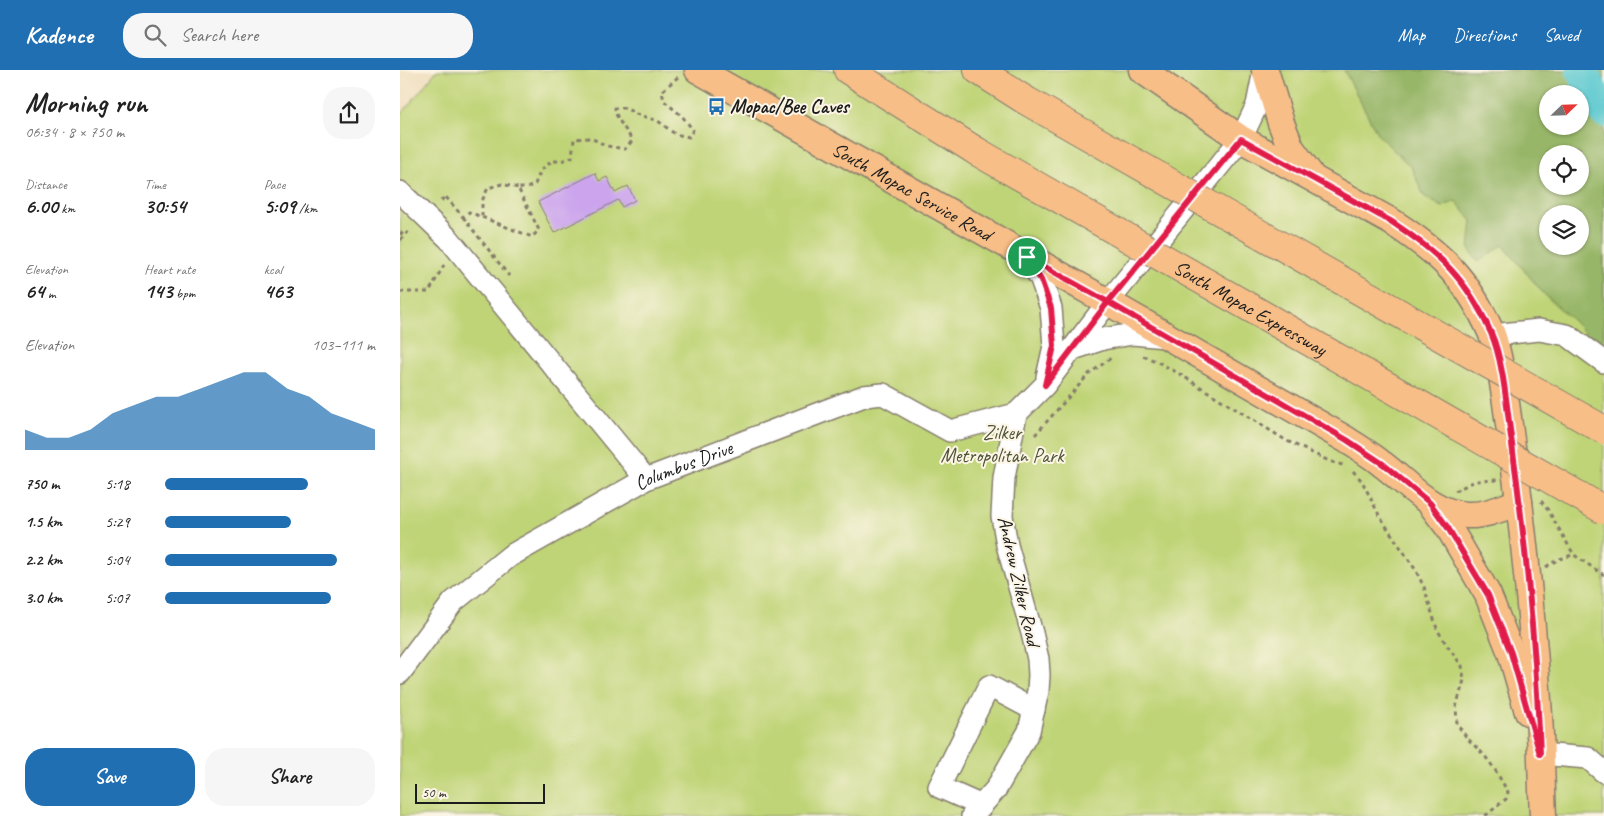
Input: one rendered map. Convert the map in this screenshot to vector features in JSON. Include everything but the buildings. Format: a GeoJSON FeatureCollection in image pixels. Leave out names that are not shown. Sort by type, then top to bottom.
{"type":"FeatureCollection","features":[{"type":"Feature","properties":{"kind":"highway","name":"South Mopac Expressway"},"geometry":{"type":"LineString","coordinates":[[834,70],[859,77],[976,150],[1604,510]]}},
{"type":"Feature","properties":{"kind":"highway"},"geometry":{"type":"LineString","coordinates":[[978,70],[1025,100],[1604,430]]}},
{"type":"Feature","properties":{"kind":"main road"},"geometry":{"type":"LineString","coordinates":[[1142,70],[1241,139],[1414,236],[1439,256],[1458,276],[1475,300],[1492,335],[1528,498],[1543,816]]}},
{"type":"Feature","properties":{"kind":"main road"},"geometry":{"type":"LineString","coordinates":[[1264,70],[1291,148],[1313,178]]}},
{"type":"Feature","properties":{"kind":"main road","name":"South Mopac Service Road"},"geometry":{"type":"LineString","coordinates":[[688,73],[1108,302],[1347,440],[1383,464],[1430,503]]}},
{"type":"Feature","properties":{"kind":"main road"},"geometry":{"type":"LineString","coordinates":[[1430,503],[1450,512],[1467,515],[1486,513],[1528,498]]}},
{"type":"Feature","properties":{"kind":"main road"},"geometry":{"type":"LineString","coordinates":[[1430,503],[1448,528],[1488,595],[1511,653],[1540,754]]}},
{"type":"Feature","properties":{"kind":"street"},"geometry":{"type":"LineString","coordinates":[[1016,414],[1045,385],[1108,302],[1241,139],[1257,105],[1264,70]]}},
{"type":"Feature","properties":{"kind":"street"},"geometry":{"type":"LineString","coordinates":[[400,192],[449,239],[646,479]]}},
{"type":"Feature","properties":{"kind":"street"},"geometry":{"type":"LineString","coordinates":[[1027,257],[1041,280],[1051,308],[1054,346],[1045,385]]}},
{"type":"Feature","properties":{"kind":"street"},"geometry":{"type":"LineString","coordinates":[[1492,335],[1539,330],[1567,335],[1604,362]]}},
{"type":"Feature","properties":{"kind":"street"},"geometry":{"type":"LineString","coordinates":[[1073,349],[1103,339],[1133,334],[1166,337]]}},
{"type":"Feature","properties":{"kind":"street","name":"Columbus Drive"},"geometry":{"type":"LineString","coordinates":[[400,673],[453,602],[510,556],[646,479],[864,396],[883,394],[950,431],[1016,414]]}},
{"type":"Feature","properties":{"kind":"street","name":"Andrew Zilker Road"},"geometry":{"type":"LineString","coordinates":[[977,811],[996,789],[1029,732],[1039,675],[1038,659],[1032,633],[1007,545],[1002,516],[1004,478],[1016,414]]}},
{"type":"Feature","properties":{"kind":"street"},"geometry":{"type":"LineString","coordinates":[[977,811],[939,787],[989,686],[1034,710]]}},
{"type":"Feature","properties":{"kind":"street"},"geometry":{"type":"LineString","coordinates":[[1540,754],[1588,758],[1604,772]]}},
{"type":"Feature","properties":{"kind":"path"},"geometry":{"type":"LineString","coordinates":[[482,216],[482,201],[488,188],[502,184],[526,188],[535,184],[540,170],[552,161],[561,161],[572,156],[574,139],[591,138],[607,146],[625,149],[632,141],[628,131],[616,115],[616,108],[626,108],[636,114],[658,121],[674,134],[689,137],[693,130],[682,116],[664,102],[662,91],[688,73]]}},
{"type":"Feature","properties":{"kind":"path"},"geometry":{"type":"LineString","coordinates":[[463,217],[469,212],[532,236],[539,230],[518,188]]}},
{"type":"Feature","properties":{"kind":"path"},"geometry":{"type":"LineString","coordinates":[[441,201],[445,196],[509,276]]}},
{"type":"Feature","properties":{"kind":"path"},"geometry":{"type":"LineString","coordinates":[[400,240],[411,229]]}},
{"type":"Feature","properties":{"kind":"path"},"geometry":{"type":"LineString","coordinates":[[400,232],[404,236]]}},
{"type":"Feature","properties":{"kind":"path"},"geometry":{"type":"LineString","coordinates":[[400,292],[429,292],[446,263]]}},
{"type":"Feature","properties":{"kind":"path"},"geometry":{"type":"LineString","coordinates":[[1139,354],[1178,373],[1287,441],[1329,461],[1345,466],[1362,481],[1380,517],[1415,569],[1424,587],[1437,629],[1462,666],[1464,680],[1456,707],[1457,724],[1494,768],[1508,792],[1506,799],[1485,816]]}},
{"type":"Feature","properties":{"kind":"path"},"geometry":{"type":"LineString","coordinates":[[1035,435],[1089,374],[1108,359],[1116,356]]}},
{"type":"Feature","properties":{"kind":"path"},"geometry":{"type":"LineString","coordinates":[[1430,503],[1475,481],[1500,480]]}},
{"type":"Feature","properties":{"kind":"path"},"geometry":{"type":"LineString","coordinates":[[1528,498],[1548,510],[1574,555],[1604,575]]}},
{"type":"Feature","properties":{"kind":"path"},"geometry":{"type":"LineString","coordinates":[[1544,569],[1553,561],[1574,555]]}},
{"type":"Feature","properties":{"kind":"green space","name":"Zilker Metropolitan Park"},"geometry":{"type":"Polygon","coordinates":[[[437,70],[1604,70],[1604,816],[400,816],[400,116],[437,70]]]}},
{"type":"Feature","properties":{"kind":"green space"},"geometry":{"type":"Polygon","coordinates":[[[1344,70],[1604,70],[1604,352],[1544,294],[1503,245],[1478,262],[1469,249],[1472,221],[1456,201],[1442,207],[1424,196],[1411,167],[1378,135],[1344,70]]]}},
{"type":"Feature","properties":{"kind":"waterway"},"geometry":{"type":"LineString","coordinates":[[1581,70],[1604,112]]}},
{"type":"Feature","properties":{"kind":"place","name":"Mopac/Bee Caves"},"geometry":{"type":"Point","coordinates":[716,106]}},
{"type":"Feature","properties":{"kind":"route"},"geometry":{"type":"LineString","coordinates":[[1027,257],[1041,280],[1051,308],[1054,346],[1045,385],[1108,302],[1241,139],[1392,222],[1414,236],[1439,256],[1458,276],[1475,300],[1492,335],[1502,374],[1517,486],[1538,689],[1540,754],[1511,653],[1488,595],[1448,528],[1430,503],[1383,464],[1347,440],[1108,302],[1027,257]]}}]}
